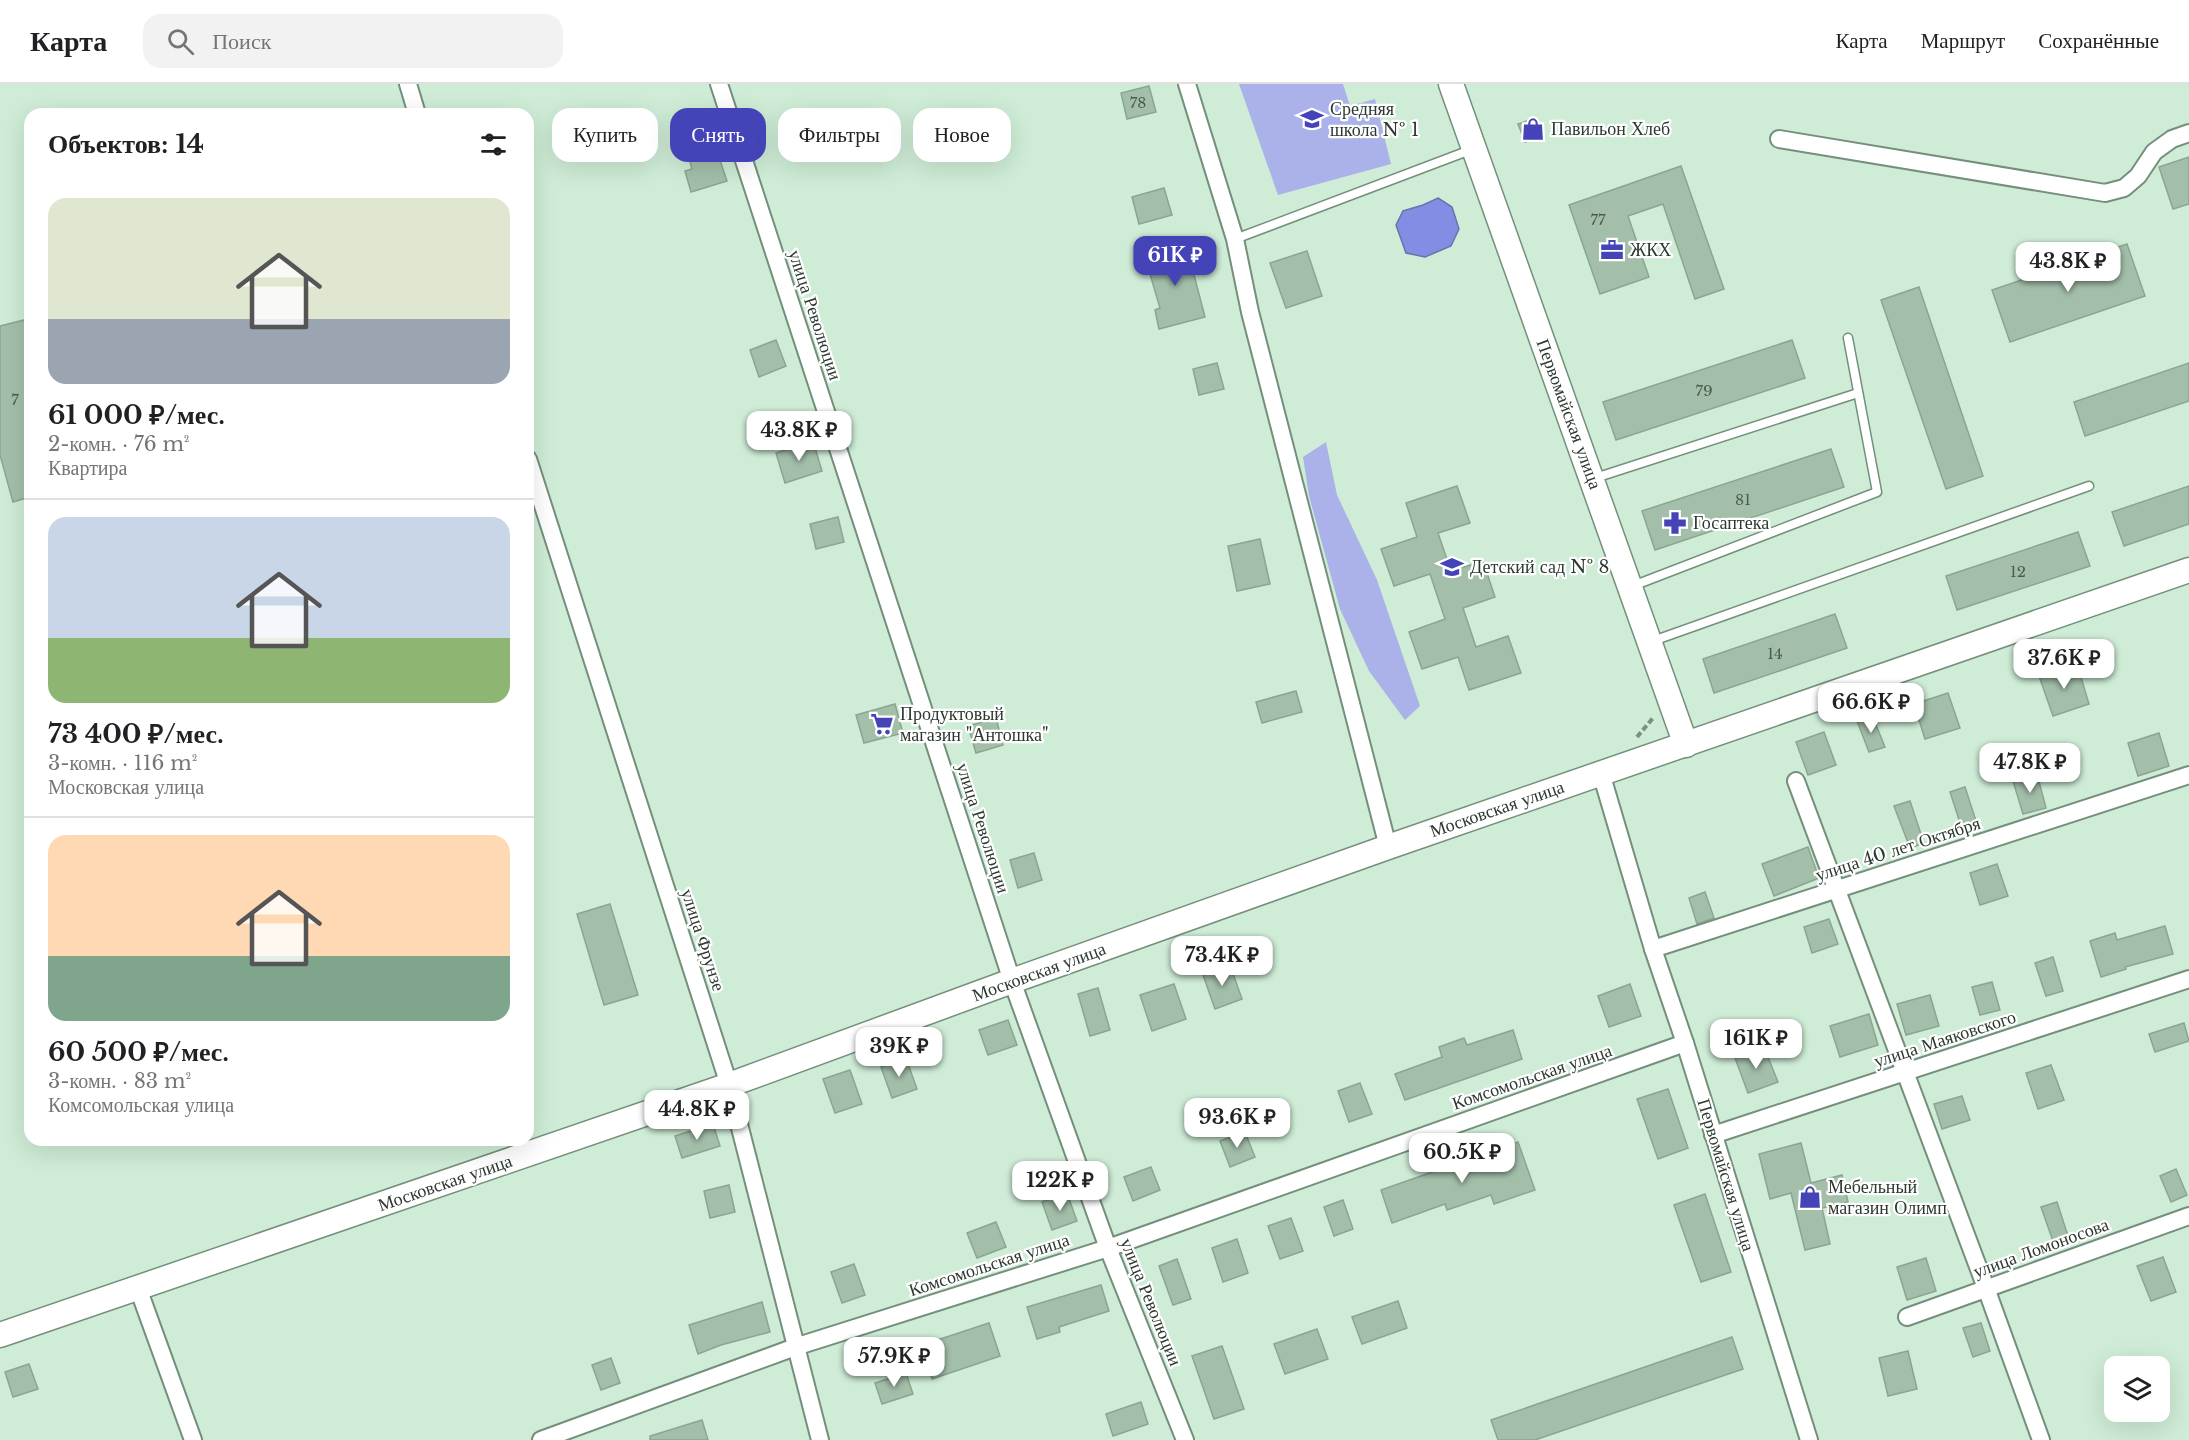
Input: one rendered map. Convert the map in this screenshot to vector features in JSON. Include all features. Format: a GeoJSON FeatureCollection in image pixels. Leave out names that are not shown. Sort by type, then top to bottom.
{"type":"FeatureCollection","features":[{"type":"Feature","properties":{"kind":"street"},"geometry":{"type":"LineString","coordinates":[[408,84],[415,108]]}},
{"type":"Feature","properties":{"kind":"street","name":"улица Революции"},"geometry":{"type":"LineString","coordinates":[[719,84],[1012,981],[1108,1248],[1185,1440]]}},
{"type":"Feature","properties":{"kind":"street"},"geometry":{"type":"LineString","coordinates":[[1186,84],[1235,238],[1250,312],[1388,847]]}},
{"type":"Feature","properties":{"kind":"street","name":"Первомайская улица"},"geometry":{"type":"LineString","coordinates":[[1451,84],[1686,745]]}},
{"type":"Feature","properties":{"kind":"street"},"geometry":{"type":"LineString","coordinates":[[1779,139],[2105,193],[2124,188],[2139,176],[2154,152],[2172,139],[2189,133]]}},
{"type":"Feature","properties":{"kind":"street","name":"улица Фрунзе"},"geometry":{"type":"LineString","coordinates":[[534,478],[729,1085],[798,1346],[820,1440]]}},
{"type":"Feature","properties":{"kind":"street","name":"Московская улица"},"geometry":{"type":"LineString","coordinates":[[0,1335],[729,1085],[1388,847],[2189,570]]}},
{"type":"Feature","properties":{"kind":"street","name":"Первомайская улица"},"geometry":{"type":"LineString","coordinates":[[1601,773],[1653,949],[1686,1043],[1809,1440]]}},
{"type":"Feature","properties":{"kind":"street","name":"улица 40 лет Октября"},"geometry":{"type":"LineString","coordinates":[[1653,949],[2189,776]]}},
{"type":"Feature","properties":{"kind":"street"},"geometry":{"type":"LineString","coordinates":[[1796,781],[2041,1440]]}},
{"type":"Feature","properties":{"kind":"street","name":"улица Маяковского"},"geometry":{"type":"LineString","coordinates":[[1713,1135],[2189,979]]}},
{"type":"Feature","properties":{"kind":"street","name":"Комсомольская улица"},"geometry":{"type":"LineString","coordinates":[[541,1440],[798,1346],[1108,1248],[1686,1043]]}},
{"type":"Feature","properties":{"kind":"street","name":"улица Ломоносова"},"geometry":{"type":"LineString","coordinates":[[1907,1317],[2189,1216]]}},
{"type":"Feature","properties":{"kind":"street"},"geometry":{"type":"LineString","coordinates":[[138,1288],[193,1440]]}},
{"type":"Feature","properties":{"kind":"lane"},"geometry":{"type":"LineString","coordinates":[[1235,238],[1474,149]]}},
{"type":"Feature","properties":{"kind":"lane"},"geometry":{"type":"LineString","coordinates":[[1630,587],[1877,492],[1848,338]]}},
{"type":"Feature","properties":{"kind":"lane"},"geometry":{"type":"LineString","coordinates":[[1592,479],[1858,393]]}},
{"type":"Feature","properties":{"kind":"lane"},"geometry":{"type":"LineString","coordinates":[[1649,642],[2089,486]]}},
{"type":"Feature","properties":{"kind":"shaded area","name":"Средняя школа № 1"},"geometry":{"type":"Polygon","coordinates":[[[1239,84],[1343,84],[1350,106],[1375,99],[1391,164],[1278,195],[1239,84]]]}},
{"type":"Feature","properties":{"kind":"shaded area"},"geometry":{"type":"Polygon","coordinates":[[[1438,198],[1452,207],[1459,229],[1451,246],[1425,257],[1406,253],[1396,225],[1403,211],[1438,198]]]}},
{"type":"Feature","properties":{"kind":"shaded area"},"geometry":{"type":"Polygon","coordinates":[[[1326,442],[1337,495],[1377,580],[1420,706],[1405,720],[1369,671],[1340,609],[1309,496],[1303,457],[1326,442]]]}},
{"type":"Feature","properties":{"kind":"building"},"geometry":{"type":"Polygon","coordinates":[[[1149,86],[1156,112],[1127,119],[1121,93],[1149,86]]]}},
{"type":"Feature","properties":{"kind":"building"},"geometry":{"type":"Polygon","coordinates":[[[1535,118],[1542,136],[1525,142],[1518,124],[1535,118]]]}},
{"type":"Feature","properties":{"kind":"building"},"geometry":{"type":"Polygon","coordinates":[[[2189,157],[2189,204],[2173,209],[2159,167],[2189,157]]]}},
{"type":"Feature","properties":{"kind":"building"},"geometry":{"type":"Polygon","coordinates":[[[690,162],[721,162],[727,181],[691,192],[685,171],[692,169],[690,162]]]}},
{"type":"Feature","properties":{"kind":"building","name":"ЖКХ"},"geometry":{"type":"Polygon","coordinates":[[[1681,166],[1724,289],[1695,299],[1663,204],[1628,216],[1649,277],[1600,294],[1569,205],[1681,166]]]}},
{"type":"Feature","properties":{"kind":"building"},"geometry":{"type":"Polygon","coordinates":[[[1164,188],[1172,215],[1139,224],[1132,197],[1164,188]]]}},
{"type":"Feature","properties":{"kind":"building"},"geometry":{"type":"Polygon","coordinates":[[[1186,244],[1205,317],[1159,329],[1155,310],[1160,308],[1145,257],[1186,244]]]}},
{"type":"Feature","properties":{"kind":"building"},"geometry":{"type":"Polygon","coordinates":[[[2127,244],[2145,296],[2010,342],[1992,290],[2127,244]]]}},
{"type":"Feature","properties":{"kind":"building"},"geometry":{"type":"Polygon","coordinates":[[[1307,251],[1322,296],[1286,308],[1270,263],[1307,251]]]}},
{"type":"Feature","properties":{"kind":"building"},"geometry":{"type":"Polygon","coordinates":[[[1919,287],[1983,476],[1946,489],[1881,300],[1919,287]]]}},
{"type":"Feature","properties":{"kind":"building"},"geometry":{"type":"Polygon","coordinates":[[[24,320],[24,499],[13,502],[0,455],[0,326],[24,320]]]}},
{"type":"Feature","properties":{"kind":"building"},"geometry":{"type":"Polygon","coordinates":[[[776,340],[786,366],[759,377],[750,350],[776,340]]]}},
{"type":"Feature","properties":{"kind":"building"},"geometry":{"type":"Polygon","coordinates":[[[1792,340],[1805,378],[1616,440],[1603,402],[1792,340]]]}},
{"type":"Feature","properties":{"kind":"building"},"geometry":{"type":"Polygon","coordinates":[[[1217,363],[1224,389],[1199,395],[1193,369],[1217,363]]]}},
{"type":"Feature","properties":{"kind":"building"},"geometry":{"type":"Polygon","coordinates":[[[2189,363],[2189,401],[2085,436],[2074,402],[2189,363]]]}},
{"type":"Feature","properties":{"kind":"building"},"geometry":{"type":"Polygon","coordinates":[[[813,441],[822,471],[785,483],[776,453],[813,441]]]}},
{"type":"Feature","properties":{"kind":"building"},"geometry":{"type":"Polygon","coordinates":[[[1831,449],[1844,487],[1655,550],[1642,511],[1831,449]]]}},
{"type":"Feature","properties":{"kind":"building"},"geometry":{"type":"Polygon","coordinates":[[[1457,486],[1470,523],[1438,533],[1451,571],[1483,561],[1495,597],[1463,608],[1476,647],[1508,636],[1521,673],[1469,690],[1458,657],[1422,669],[1409,632],[1445,619],[1430,574],[1394,586],[1381,549],[1417,537],[1406,503],[1457,486]]]}},
{"type":"Feature","properties":{"kind":"building"},"geometry":{"type":"Polygon","coordinates":[[[2189,486],[2189,524],[2124,546],[2112,512],[2189,486]]]}},
{"type":"Feature","properties":{"kind":"building"},"geometry":{"type":"Polygon","coordinates":[[[838,517],[844,542],[816,549],[810,524],[838,517]]]}},
{"type":"Feature","properties":{"kind":"building"},"geometry":{"type":"Polygon","coordinates":[[[2078,532],[2090,566],[1957,610],[1946,576],[2078,532]]]}},
{"type":"Feature","properties":{"kind":"building"},"geometry":{"type":"Polygon","coordinates":[[[1260,539],[1270,584],[1237,591],[1228,546],[1260,539]]]}},
{"type":"Feature","properties":{"kind":"building"},"geometry":{"type":"Polygon","coordinates":[[[1835,614],[1847,648],[1714,693],[1703,659],[1835,614]]]}},
{"type":"Feature","properties":{"kind":"building"},"geometry":{"type":"Polygon","coordinates":[[[2077,664],[2089,704],[2053,716],[2039,676],[2077,664]]]}},
{"type":"Feature","properties":{"kind":"building"},"geometry":{"type":"Polygon","coordinates":[[[1296,691],[1302,712],[1262,723],[1256,702],[1296,691]]]}},
{"type":"Feature","properties":{"kind":"building"},"geometry":{"type":"Polygon","coordinates":[[[1948,693],[1960,728],[1925,739],[1914,704],[1948,693]]]}},
{"type":"Feature","properties":{"kind":"building"},"geometry":{"type":"Polygon","coordinates":[[[895,704],[903,733],[864,743],[856,715],[895,704]]]}},
{"type":"Feature","properties":{"kind":"building"},"geometry":{"type":"Polygon","coordinates":[[[1872,715],[1885,747],[1869,752],[1857,721],[1872,715]]]}},
{"type":"Feature","properties":{"kind":"building"},"geometry":{"type":"Polygon","coordinates":[[[996,718],[1003,745],[976,753],[968,726],[996,718]]]}},
{"type":"Feature","properties":{"kind":"building"},"geometry":{"type":"Polygon","coordinates":[[[1824,732],[1836,765],[1808,775],[1796,742],[1824,732]]]}},
{"type":"Feature","properties":{"kind":"building"},"geometry":{"type":"Polygon","coordinates":[[[2159,733],[2169,766],[2138,776],[2128,743],[2159,733]]]}},
{"type":"Feature","properties":{"kind":"building"},"geometry":{"type":"Polygon","coordinates":[[[2037,774],[2046,808],[2023,814],[2013,781],[2037,774]]]}},
{"type":"Feature","properties":{"kind":"building"},"geometry":{"type":"Polygon","coordinates":[[[1965,787],[1978,827],[1963,832],[1950,792],[1965,787]]]}},
{"type":"Feature","properties":{"kind":"building"},"geometry":{"type":"Polygon","coordinates":[[[1910,801],[1924,843],[1910,848],[1894,806],[1910,801]]]}},
{"type":"Feature","properties":{"kind":"building"},"geometry":{"type":"Polygon","coordinates":[[[1808,847],[1819,878],[1774,896],[1762,864],[1808,847]]]}},
{"type":"Feature","properties":{"kind":"building"},"geometry":{"type":"Polygon","coordinates":[[[1034,853],[1042,880],[1018,888],[1010,860],[1034,853]]]}},
{"type":"Feature","properties":{"kind":"building"},"geometry":{"type":"Polygon","coordinates":[[[1997,864],[2008,896],[1980,905],[1970,873],[1997,864]]]}},
{"type":"Feature","properties":{"kind":"building"},"geometry":{"type":"Polygon","coordinates":[[[1705,892],[1714,918],[1697,924],[1689,898],[1705,892]]]}},
{"type":"Feature","properties":{"kind":"building"},"geometry":{"type":"Polygon","coordinates":[[[610,904],[638,995],[604,1005],[577,914],[610,904]]]}},
{"type":"Feature","properties":{"kind":"building"},"geometry":{"type":"Polygon","coordinates":[[[1829,919],[1838,944],[1812,953],[1804,927],[1829,919]]]}},
{"type":"Feature","properties":{"kind":"building"},"geometry":{"type":"Polygon","coordinates":[[[2165,926],[2173,954],[2125,967],[2126,969],[2101,977],[2090,941],[2115,933],[2117,940],[2165,926]]]}},
{"type":"Feature","properties":{"kind":"building"},"geometry":{"type":"Polygon","coordinates":[[[2053,957],[2063,991],[2046,996],[2035,963],[2053,957]]]}},
{"type":"Feature","properties":{"kind":"building"},"geometry":{"type":"Polygon","coordinates":[[[1230,965],[1242,999],[1215,1009],[1203,975],[1230,965]]]}},
{"type":"Feature","properties":{"kind":"building"},"geometry":{"type":"Polygon","coordinates":[[[1992,982],[2000,1010],[1980,1015],[1972,987],[1992,982]]]}},
{"type":"Feature","properties":{"kind":"building"},"geometry":{"type":"Polygon","coordinates":[[[1174,984],[1186,1019],[1152,1031],[1140,995],[1174,984]]]}},
{"type":"Feature","properties":{"kind":"building"},"geometry":{"type":"Polygon","coordinates":[[[1630,984],[1641,1016],[1609,1027],[1598,996],[1630,984]]]}},
{"type":"Feature","properties":{"kind":"building"},"geometry":{"type":"Polygon","coordinates":[[[1098,988],[1110,1030],[1090,1036],[1078,994],[1098,988]]]}},
{"type":"Feature","properties":{"kind":"building"},"geometry":{"type":"Polygon","coordinates":[[[1930,995],[1939,1026],[1906,1035],[1897,1004],[1930,995]]]}},
{"type":"Feature","properties":{"kind":"building"},"geometry":{"type":"Polygon","coordinates":[[[1869,1014],[1878,1045],[1840,1057],[1830,1026],[1869,1014]]]}},
{"type":"Feature","properties":{"kind":"building"},"geometry":{"type":"Polygon","coordinates":[[[1008,1020],[1017,1045],[988,1055],[979,1030],[1008,1020]]]}},
{"type":"Feature","properties":{"kind":"building"},"geometry":{"type":"Polygon","coordinates":[[[2184,1023],[2189,1041],[2155,1052],[2149,1034],[2184,1023]]]}},
{"type":"Feature","properties":{"kind":"building"},"geometry":{"type":"Polygon","coordinates":[[[1513,1030],[1522,1059],[1405,1100],[1395,1074],[1442,1057],[1439,1047],[1464,1038],[1467,1045],[1513,1030]]]}},
{"type":"Feature","properties":{"kind":"building"},"geometry":{"type":"Polygon","coordinates":[[[1764,1047],[1778,1082],[1748,1093],[1735,1058],[1764,1047]]]}},
{"type":"Feature","properties":{"kind":"building"},"geometry":{"type":"Polygon","coordinates":[[[906,1058],[917,1089],[892,1098],[881,1067],[906,1058]]]}},
{"type":"Feature","properties":{"kind":"building"},"geometry":{"type":"Polygon","coordinates":[[[2051,1065],[2064,1100],[2038,1109],[2026,1073],[2051,1065]]]}},
{"type":"Feature","properties":{"kind":"building"},"geometry":{"type":"Polygon","coordinates":[[[850,1070],[862,1104],[835,1113],[823,1079],[850,1070]]]}},
{"type":"Feature","properties":{"kind":"building"},"geometry":{"type":"Polygon","coordinates":[[[1360,1083],[1372,1114],[1349,1122],[1338,1091],[1360,1083]]]}},
{"type":"Feature","properties":{"kind":"building"},"geometry":{"type":"Polygon","coordinates":[[[1668,1089],[1688,1148],[1658,1159],[1637,1099],[1668,1089]]]}},
{"type":"Feature","properties":{"kind":"building"},"geometry":{"type":"Polygon","coordinates":[[[1962,1096],[1970,1120],[1942,1129],[1934,1104],[1962,1096]]]}},
{"type":"Feature","properties":{"kind":"building"},"geometry":{"type":"Polygon","coordinates":[[[713,1124],[720,1146],[682,1158],[675,1136],[713,1124]]]}},
{"type":"Feature","properties":{"kind":"building"},"geometry":{"type":"Polygon","coordinates":[[[1245,1132],[1255,1157],[1230,1167],[1220,1141],[1245,1132]]]}},
{"type":"Feature","properties":{"kind":"building"},"geometry":{"type":"Polygon","coordinates":[[[1518,1142],[1535,1190],[1494,1204],[1491,1195],[1447,1210],[1445,1204],[1392,1223],[1381,1190],[1518,1142]]]}},
{"type":"Feature","properties":{"kind":"building"},"geometry":{"type":"Polygon","coordinates":[[[1801,1143],[1811,1183],[1842,1175],[1848,1202],[1822,1208],[1830,1244],[1805,1250],[1791,1193],[1770,1199],[1759,1154],[1801,1143]]]}},
{"type":"Feature","properties":{"kind":"building"},"geometry":{"type":"Polygon","coordinates":[[[1151,1167],[1160,1190],[1133,1201],[1124,1177],[1151,1167]]]}},
{"type":"Feature","properties":{"kind":"building"},"geometry":{"type":"Polygon","coordinates":[[[2176,1169],[2187,1195],[2171,1202],[2160,1176],[2176,1169]]]}},
{"type":"Feature","properties":{"kind":"building"},"geometry":{"type":"Polygon","coordinates":[[[729,1185],[735,1212],[710,1218],[704,1191],[729,1185]]]}},
{"type":"Feature","properties":{"kind":"building"},"geometry":{"type":"Polygon","coordinates":[[[1067,1193],[1077,1221],[1052,1230],[1042,1202],[1067,1193]]]}},
{"type":"Feature","properties":{"kind":"building"},"geometry":{"type":"Polygon","coordinates":[[[1705,1194],[1731,1272],[1701,1282],[1674,1205],[1705,1194]]]}},
{"type":"Feature","properties":{"kind":"building"},"geometry":{"type":"Polygon","coordinates":[[[1343,1200],[1353,1229],[1334,1236],[1324,1207],[1343,1200]]]}},
{"type":"Feature","properties":{"kind":"building"},"geometry":{"type":"Polygon","coordinates":[[[2057,1202],[2069,1239],[2054,1244],[2041,1207],[2057,1202]]]}},
{"type":"Feature","properties":{"kind":"building"},"geometry":{"type":"Polygon","coordinates":[[[1291,1218],[1303,1251],[1280,1259],[1268,1226],[1291,1218]]]}},
{"type":"Feature","properties":{"kind":"building"},"geometry":{"type":"Polygon","coordinates":[[[996,1222],[1006,1247],[977,1258],[967,1233],[996,1222]]]}},
{"type":"Feature","properties":{"kind":"building"},"geometry":{"type":"Polygon","coordinates":[[[1237,1239],[1248,1273],[1223,1282],[1212,1248],[1237,1239]]]}},
{"type":"Feature","properties":{"kind":"building"},"geometry":{"type":"Polygon","coordinates":[[[2163,1257],[2176,1292],[2151,1301],[2137,1266],[2163,1257]]]}},
{"type":"Feature","properties":{"kind":"building"},"geometry":{"type":"Polygon","coordinates":[[[1926,1258],[1936,1291],[1907,1300],[1897,1267],[1926,1258]]]}},
{"type":"Feature","properties":{"kind":"building"},"geometry":{"type":"Polygon","coordinates":[[[1177,1259],[1191,1299],[1173,1305],[1159,1266],[1177,1259]]]}},
{"type":"Feature","properties":{"kind":"building"},"geometry":{"type":"Polygon","coordinates":[[[854,1264],[865,1295],[842,1303],[831,1272],[854,1264]]]}},
{"type":"Feature","properties":{"kind":"building"},"geometry":{"type":"Polygon","coordinates":[[[1101,1285],[1109,1311],[1059,1327],[1060,1332],[1037,1339],[1027,1307],[1101,1285]]]}},
{"type":"Feature","properties":{"kind":"building"},"geometry":{"type":"Polygon","coordinates":[[[1398,1301],[1407,1328],[1362,1344],[1352,1317],[1398,1301]]]}},
{"type":"Feature","properties":{"kind":"building"},"geometry":{"type":"Polygon","coordinates":[[[762,1302],[770,1332],[721,1345],[698,1354],[689,1325],[762,1302]]]}},
{"type":"Feature","properties":{"kind":"building"},"geometry":{"type":"Polygon","coordinates":[[[989,1323],[1000,1356],[932,1379],[922,1345],[989,1323]]]}},
{"type":"Feature","properties":{"kind":"building"},"geometry":{"type":"Polygon","coordinates":[[[1981,1323],[1990,1351],[1973,1357],[1963,1328],[1981,1323]]]}},
{"type":"Feature","properties":{"kind":"building"},"geometry":{"type":"Polygon","coordinates":[[[1317,1329],[1328,1359],[1285,1374],[1274,1344],[1317,1329]]]}},
{"type":"Feature","properties":{"kind":"building"},"geometry":{"type":"Polygon","coordinates":[[[1732,1337],[1743,1369],[1535,1440],[1498,1440],[1491,1420],[1732,1337]]]}},
{"type":"Feature","properties":{"kind":"building"},"geometry":{"type":"Polygon","coordinates":[[[1222,1346],[1244,1409],[1214,1419],[1192,1356],[1222,1346]]]}},
{"type":"Feature","properties":{"kind":"building"},"geometry":{"type":"Polygon","coordinates":[[[1908,1351],[1917,1389],[1888,1396],[1879,1358],[1908,1351]]]}},
{"type":"Feature","properties":{"kind":"building"},"geometry":{"type":"Polygon","coordinates":[[[611,1358],[620,1383],[601,1390],[592,1365],[611,1358]]]}},
{"type":"Feature","properties":{"kind":"building"},"geometry":{"type":"Polygon","coordinates":[[[29,1364],[38,1389],[13,1397],[5,1372],[29,1364]]]}},
{"type":"Feature","properties":{"kind":"building"},"geometry":{"type":"Polygon","coordinates":[[[906,1373],[913,1394],[882,1404],[875,1383],[906,1373]]]}},
{"type":"Feature","properties":{"kind":"building"},"geometry":{"type":"Polygon","coordinates":[[[1141,1402],[1148,1424],[1113,1436],[1106,1414],[1141,1402]]]}},
{"type":"Feature","properties":{"kind":"building"},"geometry":{"type":"Polygon","coordinates":[[[702,1420],[708,1440],[650,1440],[650,1436],[702,1420]]]}},
{"type":"Feature","properties":{"kind":"place","name":"Средняя школа № 1"},"geometry":{"type":"Point","coordinates":[1312,119]}},
{"type":"Feature","properties":{"kind":"place","name":"Павильон Хлеб"},"geometry":{"type":"Point","coordinates":[1533,129]}},
{"type":"Feature","properties":{"kind":"place","name":"ЖКХ"},"geometry":{"type":"Point","coordinates":[1612,250]}},
{"type":"Feature","properties":{"kind":"place","name":"Госаптека"},"geometry":{"type":"Point","coordinates":[1675,523]}},
{"type":"Feature","properties":{"kind":"place","name":"Детский сад № 8"},"geometry":{"type":"Point","coordinates":[1452,567]}},
{"type":"Feature","properties":{"kind":"place","name":"Продуктовый магазин \"Антошка\""},"geometry":{"type":"Point","coordinates":[882,724]}},
{"type":"Feature","properties":{"kind":"place","name":"Мебельный магазин Олимп"},"geometry":{"type":"Point","coordinates":[1810,1197]}}]}
